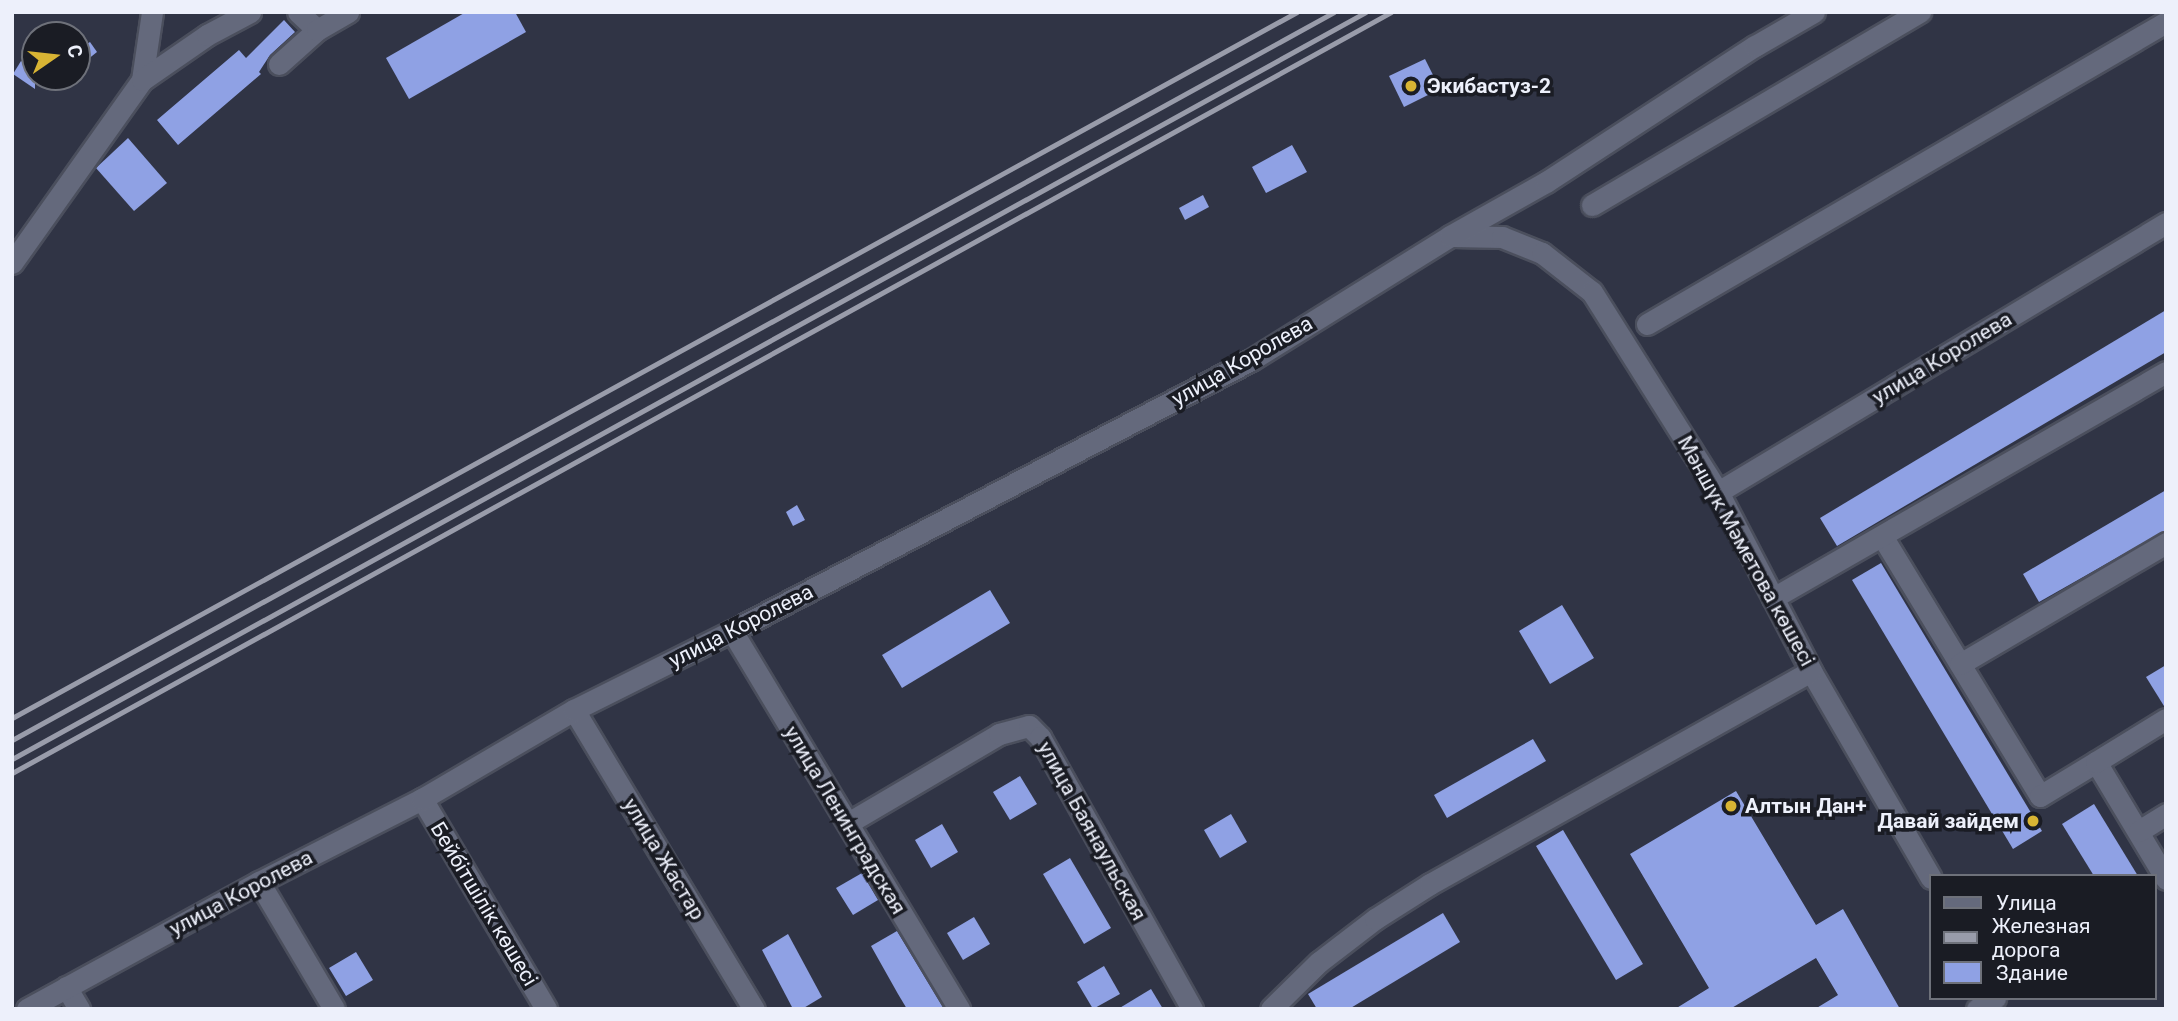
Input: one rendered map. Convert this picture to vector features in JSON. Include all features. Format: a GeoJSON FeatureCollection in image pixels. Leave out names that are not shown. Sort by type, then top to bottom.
{"type":"FeatureCollection","features":[{"type":"Feature","properties":{"kind":"street"},"geometry":{"type":"LineString","coordinates":[[142,80],[152,12]]}},
{"type":"Feature","properties":{"kind":"street"},"geometry":{"type":"LineString","coordinates":[[12,263],[142,80],[207,35],[250,12]]}},
{"type":"Feature","properties":{"kind":"street"},"geometry":{"type":"LineString","coordinates":[[298,12],[317,30]]}},
{"type":"Feature","properties":{"kind":"street"},"geometry":{"type":"LineString","coordinates":[[279,64],[317,30],[348,12]]}},
{"type":"Feature","properties":{"kind":"street","name":"улица Королева"},"geometry":{"type":"LineString","coordinates":[[27,1009],[259,882],[422,799],[574,710],[732,631],[1251,360],[1450,236],[1546,182],[1755,46],[1814,12]]}},
{"type":"Feature","properties":{"kind":"street"},"geometry":{"type":"LineString","coordinates":[[1592,205],[1920,12]]}},
{"type":"Feature","properties":{"kind":"street"},"geometry":{"type":"LineString","coordinates":[[1647,324],[2166,22]]}},
{"type":"Feature","properties":{"kind":"street","name":"улица Королева"},"geometry":{"type":"LineString","coordinates":[[1718,492],[2166,223]]}},
{"type":"Feature","properties":{"kind":"street","name":"Мәншүк Мәметова көшесі"},"geometry":{"type":"LineString","coordinates":[[1450,236],[1502,237],[1542,253],[1592,292],[1718,492],[1811,671],[1930,876]]}},
{"type":"Feature","properties":{"kind":"street"},"geometry":{"type":"LineString","coordinates":[[1773,598],[2166,372]]}},
{"type":"Feature","properties":{"kind":"street"},"geometry":{"type":"LineString","coordinates":[[1882,536],[2039,796],[2166,719]]}},
{"type":"Feature","properties":{"kind":"street"},"geometry":{"type":"LineString","coordinates":[[1959,664],[2166,544]]}},
{"type":"Feature","properties":{"kind":"street","name":"улица Ленинградская"},"geometry":{"type":"LineString","coordinates":[[732,631],[959,1009]]}},
{"type":"Feature","properties":{"kind":"street"},"geometry":{"type":"LineString","coordinates":[[1271,1009],[1320,962],[1375,919],[1430,884],[1811,671]]}},
{"type":"Feature","properties":{"kind":"street","name":"улица Жастар"},"geometry":{"type":"LineString","coordinates":[[574,710],[754,1009]]}},
{"type":"Feature","properties":{"kind":"street","name":"улица Баянаульская"},"geometry":{"type":"LineString","coordinates":[[848,823],[999,734],[1030,726],[1040,737],[1192,1009]]}},
{"type":"Feature","properties":{"kind":"street"},"geometry":{"type":"LineString","coordinates":[[2096,762],[2166,879]]}},
{"type":"Feature","properties":{"kind":"street","name":"Бейбітшілік көшесі"},"geometry":{"type":"LineString","coordinates":[[422,799],[546,1009]]}},
{"type":"Feature","properties":{"kind":"street"},"geometry":{"type":"LineString","coordinates":[[2138,831],[2166,814]]}},
{"type":"Feature","properties":{"kind":"street"},"geometry":{"type":"LineString","coordinates":[[259,882],[334,1009]]}},
{"type":"Feature","properties":{"kind":"street"},"geometry":{"type":"LineString","coordinates":[[66,987],[79,1009]]}},
{"type":"Feature","properties":{"kind":"building"},"geometry":{"type":"Polygon","coordinates":[[[466,12],[515,12],[526,32],[409,99],[386,58],[466,12]]]}},
{"type":"Feature","properties":{"kind":"building"},"geometry":{"type":"Polygon","coordinates":[[[284,20],[295,32],[270,55],[259,72],[261,74],[178,145],[157,120],[239,50],[246,58],[284,20]]]}},
{"type":"Feature","properties":{"kind":"building"},"geometry":{"type":"Polygon","coordinates":[[[91,43],[97,52],[91,57],[91,43]]]}},
{"type":"Feature","properties":{"kind":"building"},"geometry":{"type":"Polygon","coordinates":[[[1425,59],[1440,89],[1404,107],[1389,76],[1425,59]]]}},
{"type":"Feature","properties":{"kind":"building"},"geometry":{"type":"Polygon","coordinates":[[[21,61],[21,79],[13,74],[21,61]]]}},
{"type":"Feature","properties":{"kind":"building"},"geometry":{"type":"Polygon","coordinates":[[[128,138],[167,183],[134,211],[96,168],[128,138]]]}},
{"type":"Feature","properties":{"kind":"building"},"geometry":{"type":"Polygon","coordinates":[[[1292,145],[1307,172],[1266,193],[1252,167],[1292,145]]]}},
{"type":"Feature","properties":{"kind":"building"},"geometry":{"type":"Polygon","coordinates":[[[1203,195],[1209,207],[1185,220],[1179,208],[1203,195]]]}},
{"type":"Feature","properties":{"kind":"building"},"geometry":{"type":"Polygon","coordinates":[[[2166,310],[2166,352],[1837,546],[1820,518],[2166,310]]]}},
{"type":"Feature","properties":{"kind":"building"},"geometry":{"type":"Polygon","coordinates":[[[2166,490],[2166,530],[2039,602],[2023,574],[2166,490]]]}},
{"type":"Feature","properties":{"kind":"building"},"geometry":{"type":"Polygon","coordinates":[[[797,505],[805,520],[793,526],[786,512],[797,505]]]}},
{"type":"Feature","properties":{"kind":"building"},"geometry":{"type":"Polygon","coordinates":[[[1881,563],[2042,831],[2013,849],[1852,580],[1881,563]]]}},
{"type":"Feature","properties":{"kind":"building"},"geometry":{"type":"Polygon","coordinates":[[[990,590],[1010,623],[902,688],[882,655],[990,590]]]}},
{"type":"Feature","properties":{"kind":"building"},"geometry":{"type":"Polygon","coordinates":[[[1562,605],[1594,658],[1550,684],[1519,631],[1562,605]]]}},
{"type":"Feature","properties":{"kind":"building"},"geometry":{"type":"Polygon","coordinates":[[[2166,665],[2166,706],[2164,706],[2146,677],[2166,665]]]}},
{"type":"Feature","properties":{"kind":"building"},"geometry":{"type":"Polygon","coordinates":[[[1533,739],[1546,761],[1447,818],[1434,795],[1533,739]]]}},
{"type":"Feature","properties":{"kind":"building"},"geometry":{"type":"Polygon","coordinates":[[[1020,776],[1037,804],[1010,820],[993,792],[1020,776]]]}},
{"type":"Feature","properties":{"kind":"building"},"geometry":{"type":"Polygon","coordinates":[[[1736,791],[1816,925],[1843,909],[1900,1009],[1815,1009],[1838,995],[1816,958],[1730,1009],[1675,1009],[1709,988],[1630,854],[1736,791]]]}},
{"type":"Feature","properties":{"kind":"building"},"geometry":{"type":"Polygon","coordinates":[[[2094,804],[2137,874],[2093,874],[2062,824],[2094,804]]]}},
{"type":"Feature","properties":{"kind":"building"},"geometry":{"type":"Polygon","coordinates":[[[1231,814],[1247,842],[1220,858],[1204,830],[1231,814]]]}},
{"type":"Feature","properties":{"kind":"building"},"geometry":{"type":"Polygon","coordinates":[[[942,824],[958,852],[931,868],[915,840],[942,824]]]}},
{"type":"Feature","properties":{"kind":"building"},"geometry":{"type":"Polygon","coordinates":[[[1563,830],[1643,964],[1616,980],[1536,846],[1563,830]]]}},
{"type":"Feature","properties":{"kind":"building"},"geometry":{"type":"Polygon","coordinates":[[[1070,858],[1111,928],[1084,944],[1043,874],[1070,858]]]}},
{"type":"Feature","properties":{"kind":"building"},"geometry":{"type":"Polygon","coordinates":[[[862,873],[878,900],[853,915],[836,888],[862,873]]]}},
{"type":"Feature","properties":{"kind":"building"},"geometry":{"type":"Polygon","coordinates":[[[1443,913],[1460,942],[1349,1009],[1317,1009],[1308,994],[1443,913]]]}},
{"type":"Feature","properties":{"kind":"building"},"geometry":{"type":"Polygon","coordinates":[[[974,917],[990,944],[963,960],[947,933],[974,917]]]}},
{"type":"Feature","properties":{"kind":"building"},"geometry":{"type":"Polygon","coordinates":[[[897,931],[944,1009],[907,1009],[871,946],[897,931]]]}},
{"type":"Feature","properties":{"kind":"building"},"geometry":{"type":"Polygon","coordinates":[[[788,934],[822,997],[802,1009],[793,1009],[762,950],[788,934]]]}},
{"type":"Feature","properties":{"kind":"building"},"geometry":{"type":"Polygon","coordinates":[[[356,952],[373,980],[346,996],[329,968],[356,952]]]}},
{"type":"Feature","properties":{"kind":"building"},"geometry":{"type":"Polygon","coordinates":[[[1104,966],[1120,994],[1093,1009],[1077,982],[1104,966]]]}},
{"type":"Feature","properties":{"kind":"building"},"geometry":{"type":"Polygon","coordinates":[[[1151,989],[1163,1009],[1118,1009],[1151,989]]]}},
{"type":"Feature","properties":{"kind":"railway"},"geometry":{"type":"LineString","coordinates":[[12,718],[1297,12]]}},
{"type":"Feature","properties":{"kind":"railway"},"geometry":{"type":"LineString","coordinates":[[12,740],[1334,12]]}},
{"type":"Feature","properties":{"kind":"railway"},"geometry":{"type":"LineString","coordinates":[[12,759],[1366,12]]}},
{"type":"Feature","properties":{"kind":"railway"},"geometry":{"type":"LineString","coordinates":[[12,773],[1391,12]]}},
{"type":"Feature","properties":{"kind":"place","name":"Экибастуз-2"},"geometry":{"type":"Point","coordinates":[1411,86]}},
{"type":"Feature","properties":{"kind":"place","name":"Алтын Дан+"},"geometry":{"type":"Point","coordinates":[1731,806]}},
{"type":"Feature","properties":{"kind":"place","name":"Давай зайдем"},"geometry":{"type":"Point","coordinates":[2033,821]}}]}
